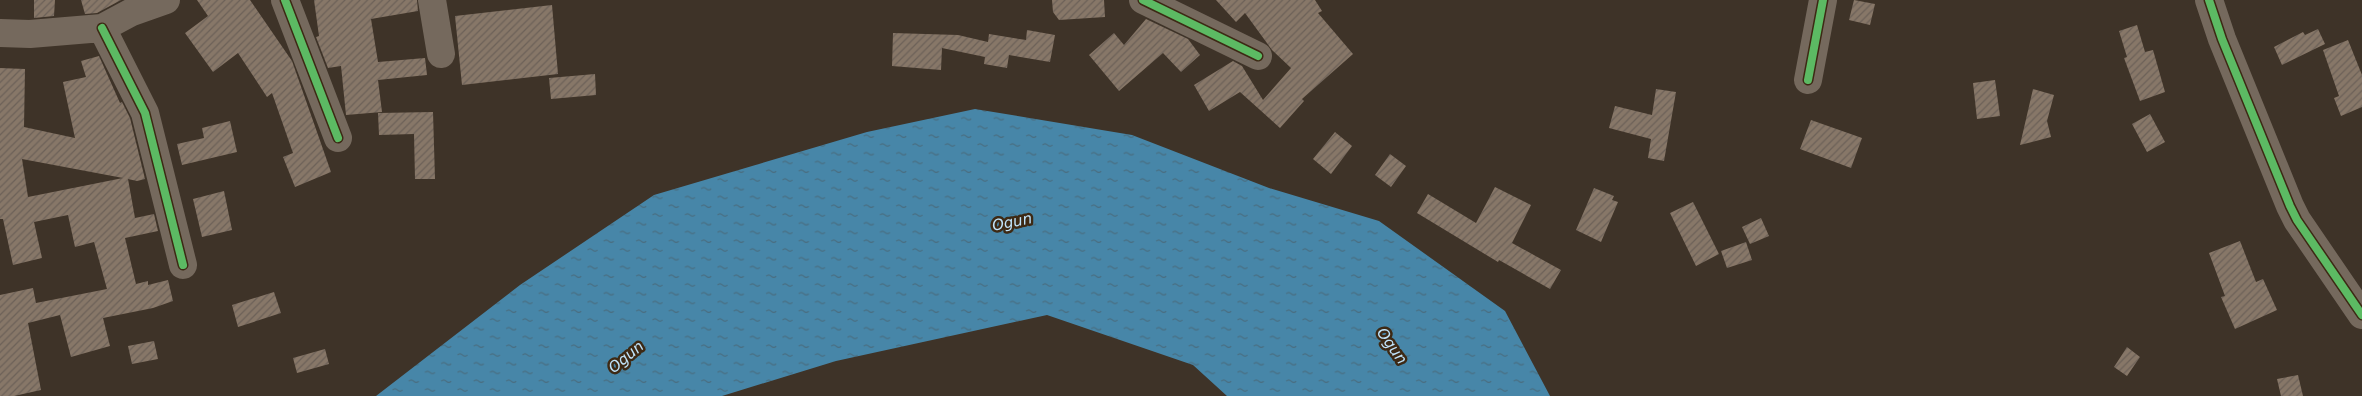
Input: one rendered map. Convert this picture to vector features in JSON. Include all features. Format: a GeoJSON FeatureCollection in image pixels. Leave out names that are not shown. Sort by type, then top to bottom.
{"type":"FeatureCollection","features":[{"type":"Feature","properties":{"kind":"street"},"geometry":{"type":"LineString","coordinates":[[0,33],[30,34],[102,28],[132,12],[166,0]]}},
{"type":"Feature","properties":{"kind":"street"},"geometry":{"type":"LineString","coordinates":[[285,0],[338,138]]}},
{"type":"Feature","properties":{"kind":"street"},"geometry":{"type":"LineString","coordinates":[[432,0],[441,54]]}},
{"type":"Feature","properties":{"kind":"street"},"geometry":{"type":"LineString","coordinates":[[1143,0],[1258,56]]}},
{"type":"Feature","properties":{"kind":"street"},"geometry":{"type":"LineString","coordinates":[[1808,80],[1823,0]]}},
{"type":"Feature","properties":{"kind":"street"},"geometry":{"type":"LineString","coordinates":[[2209,0],[2222,39],[2290,206],[2297,220],[2362,316]]}},
{"type":"Feature","properties":{"kind":"street"},"geometry":{"type":"LineString","coordinates":[[102,28],[145,113],[183,265]]}},
{"type":"Feature","properties":{"kind":"water","name":"Ogun"},"geometry":{"type":"Polygon","coordinates":[[[975,109],[1132,135],[1269,188],[1379,221],[1505,311],[1550,396],[1227,396],[1193,365],[1047,315],[836,361],[722,396],[376,396],[520,285],[654,195],[867,132],[975,109]]]}},
{"type":"Feature","properties":{"kind":"building"},"geometry":{"type":"Polygon","coordinates":[[[34,0],[55,0],[54,16],[34,18],[34,0]]]}},
{"type":"Feature","properties":{"kind":"building"},"geometry":{"type":"Polygon","coordinates":[[[81,0],[121,0],[97,13],[85,14],[81,0]]]}},
{"type":"Feature","properties":{"kind":"building"},"geometry":{"type":"Polygon","coordinates":[[[197,0],[250,0],[292,61],[331,172],[295,187],[283,157],[293,153],[272,93],[267,97],[238,53],[213,72],[185,33],[208,16],[197,0]]]}},
{"type":"Feature","properties":{"kind":"building"},"geometry":{"type":"Polygon","coordinates":[[[314,0],[417,0],[418,11],[371,19],[378,62],[425,58],[427,75],[378,80],[382,112],[346,115],[341,66],[328,68],[316,37],[319,36],[314,0]]]}},
{"type":"Feature","properties":{"kind":"building"},"geometry":{"type":"Polygon","coordinates":[[[1052,0],[1104,0],[1105,17],[1059,20],[1053,12],[1052,0]]]}},
{"type":"Feature","properties":{"kind":"building"},"geometry":{"type":"Polygon","coordinates":[[[1216,0],[1315,0],[1322,11],[1318,13],[1353,54],[1302,99],[1304,101],[1280,128],[1240,92],[1209,111],[1194,85],[1233,61],[1242,66],[1263,100],[1291,68],[1272,50],[1245,13],[1236,22],[1216,0]]]}},
{"type":"Feature","properties":{"kind":"building"},"geometry":{"type":"Polygon","coordinates":[[[1854,0],[1875,4],[1870,25],[1849,20],[1854,0]]]}},
{"type":"Feature","properties":{"kind":"building"},"geometry":{"type":"Polygon","coordinates":[[[552,5],[558,74],[462,85],[455,16],[552,5]]]}},
{"type":"Feature","properties":{"kind":"building"},"geometry":{"type":"Polygon","coordinates":[[[1146,19],[1188,39],[1200,55],[1181,72],[1163,53],[1119,91],[1089,55],[1114,33],[1124,45],[1146,19]]]}},
{"type":"Feature","properties":{"kind":"building"},"geometry":{"type":"Polygon","coordinates":[[[2137,25],[2145,52],[2153,50],[2165,92],[2140,101],[2124,58],[2127,57],[2119,31],[2137,25]]]}},
{"type":"Feature","properties":{"kind":"building"},"geometry":{"type":"Polygon","coordinates":[[[2318,29],[2325,44],[2282,65],[2274,47],[2303,32],[2305,35],[2318,29]]]}},
{"type":"Feature","properties":{"kind":"building"},"geometry":{"type":"Polygon","coordinates":[[[1027,30],[1055,35],[1050,62],[1009,55],[1007,68],[984,64],[985,57],[942,48],[941,70],[892,66],[893,33],[958,35],[988,42],[989,34],[1026,40],[1027,30]]]}},
{"type":"Feature","properties":{"kind":"building"},"geometry":{"type":"Polygon","coordinates":[[[2348,40],[2362,75],[2362,107],[2341,116],[2334,98],[2339,96],[2323,50],[2348,40]]]}},
{"type":"Feature","properties":{"kind":"building"},"geometry":{"type":"Polygon","coordinates":[[[99,56],[120,103],[122,102],[130,118],[145,179],[137,181],[128,179],[135,218],[154,214],[158,231],[125,238],[136,284],[148,281],[148,285],[168,280],[173,301],[153,308],[103,318],[110,346],[71,357],[60,315],[28,323],[41,390],[14,396],[0,396],[0,295],[33,288],[36,303],[107,289],[94,242],[75,247],[68,215],[34,222],[42,258],[13,265],[3,219],[0,219],[0,68],[25,69],[24,127],[75,138],[63,82],[86,77],[81,61],[99,56]],[[22,159],[28,197],[123,178],[22,159]]]}},
{"type":"Feature","properties":{"kind":"building"},"geometry":{"type":"Polygon","coordinates":[[[595,74],[596,95],[551,99],[549,78],[595,74]]]}},
{"type":"Feature","properties":{"kind":"building"},"geometry":{"type":"Polygon","coordinates":[[[1995,80],[2000,116],[1977,119],[1973,83],[1995,80]]]}},
{"type":"Feature","properties":{"kind":"building"},"geometry":{"type":"Polygon","coordinates":[[[1656,89],[1676,92],[1664,161],[1648,158],[1651,139],[1609,128],[1615,106],[1652,115],[1656,89]]]}},
{"type":"Feature","properties":{"kind":"building"},"geometry":{"type":"Polygon","coordinates":[[[2033,89],[2054,95],[2047,121],[2051,137],[2020,145],[2033,89]]]}},
{"type":"Feature","properties":{"kind":"building"},"geometry":{"type":"Polygon","coordinates":[[[433,112],[435,179],[415,179],[414,134],[379,135],[378,113],[433,112]]]}},
{"type":"Feature","properties":{"kind":"building"},"geometry":{"type":"Polygon","coordinates":[[[2150,114],[2165,142],[2147,152],[2132,124],[2150,114]]]}},
{"type":"Feature","properties":{"kind":"building"},"geometry":{"type":"Polygon","coordinates":[[[1811,120],[1862,138],[1851,168],[1800,149],[1811,120]]]}},
{"type":"Feature","properties":{"kind":"building"},"geometry":{"type":"Polygon","coordinates":[[[230,121],[237,152],[182,165],[177,144],[204,138],[202,128],[230,121]]]}},
{"type":"Feature","properties":{"kind":"building"},"geometry":{"type":"Polygon","coordinates":[[[1335,132],[1352,146],[1331,174],[1313,159],[1335,132]]]}},
{"type":"Feature","properties":{"kind":"building"},"geometry":{"type":"Polygon","coordinates":[[[1390,154],[1406,166],[1391,187],[1375,175],[1390,154]]]}},
{"type":"Feature","properties":{"kind":"building"},"geometry":{"type":"Polygon","coordinates":[[[1495,187],[1531,205],[1512,243],[1561,270],[1550,289],[1499,260],[1498,262],[1417,213],[1428,194],[1476,223],[1495,187]]]}},
{"type":"Feature","properties":{"kind":"building"},"geometry":{"type":"Polygon","coordinates":[[[1594,188],[1614,196],[1612,200],[1618,202],[1601,242],[1576,230],[1594,188]]]}},
{"type":"Feature","properties":{"kind":"building"},"geometry":{"type":"Polygon","coordinates":[[[224,191],[232,230],[202,237],[193,199],[224,191]]]}},
{"type":"Feature","properties":{"kind":"building"},"geometry":{"type":"Polygon","coordinates":[[[1693,202],[1719,254],[1696,266],[1670,213],[1693,202]]]}},
{"type":"Feature","properties":{"kind":"building"},"geometry":{"type":"Polygon","coordinates":[[[1761,218],[1769,236],[1750,244],[1742,227],[1761,218]]]}},
{"type":"Feature","properties":{"kind":"building"},"geometry":{"type":"Polygon","coordinates":[[[2240,241],[2256,282],[2263,279],[2277,310],[2235,329],[2221,297],[2225,296],[2209,253],[2240,241]]]}},
{"type":"Feature","properties":{"kind":"building"},"geometry":{"type":"Polygon","coordinates":[[[1746,242],[1752,260],[1727,268],[1721,251],[1746,242]]]}},
{"type":"Feature","properties":{"kind":"building"},"geometry":{"type":"Polygon","coordinates":[[[274,292],[281,313],[238,327],[232,305],[274,292]]]}},
{"type":"Feature","properties":{"kind":"building"},"geometry":{"type":"Polygon","coordinates":[[[154,341],[158,359],[132,364],[128,346],[154,341]]]}},
{"type":"Feature","properties":{"kind":"building"},"geometry":{"type":"Polygon","coordinates":[[[2127,347],[2140,357],[2127,376],[2114,367],[2127,347]]]}},
{"type":"Feature","properties":{"kind":"building"},"geometry":{"type":"Polygon","coordinates":[[[325,349],[329,364],[297,373],[293,358],[325,349]]]}},
{"type":"Feature","properties":{"kind":"building"},"geometry":{"type":"Polygon","coordinates":[[[2298,375],[2303,396],[2281,396],[2277,379],[2298,375]]]}},
{"type":"Feature","properties":{"kind":"cycle path"},"geometry":{"type":"LineString","coordinates":[[285,0],[338,138]]}},
{"type":"Feature","properties":{"kind":"cycle path"},"geometry":{"type":"LineString","coordinates":[[1143,0],[1258,56]]}},
{"type":"Feature","properties":{"kind":"cycle path"},"geometry":{"type":"LineString","coordinates":[[1808,80],[1823,0]]}},
{"type":"Feature","properties":{"kind":"cycle path"},"geometry":{"type":"LineString","coordinates":[[2209,0],[2222,39],[2290,206],[2297,220],[2362,315]]}},
{"type":"Feature","properties":{"kind":"cycle path"},"geometry":{"type":"LineString","coordinates":[[102,28],[145,113],[183,265]]}}]}
